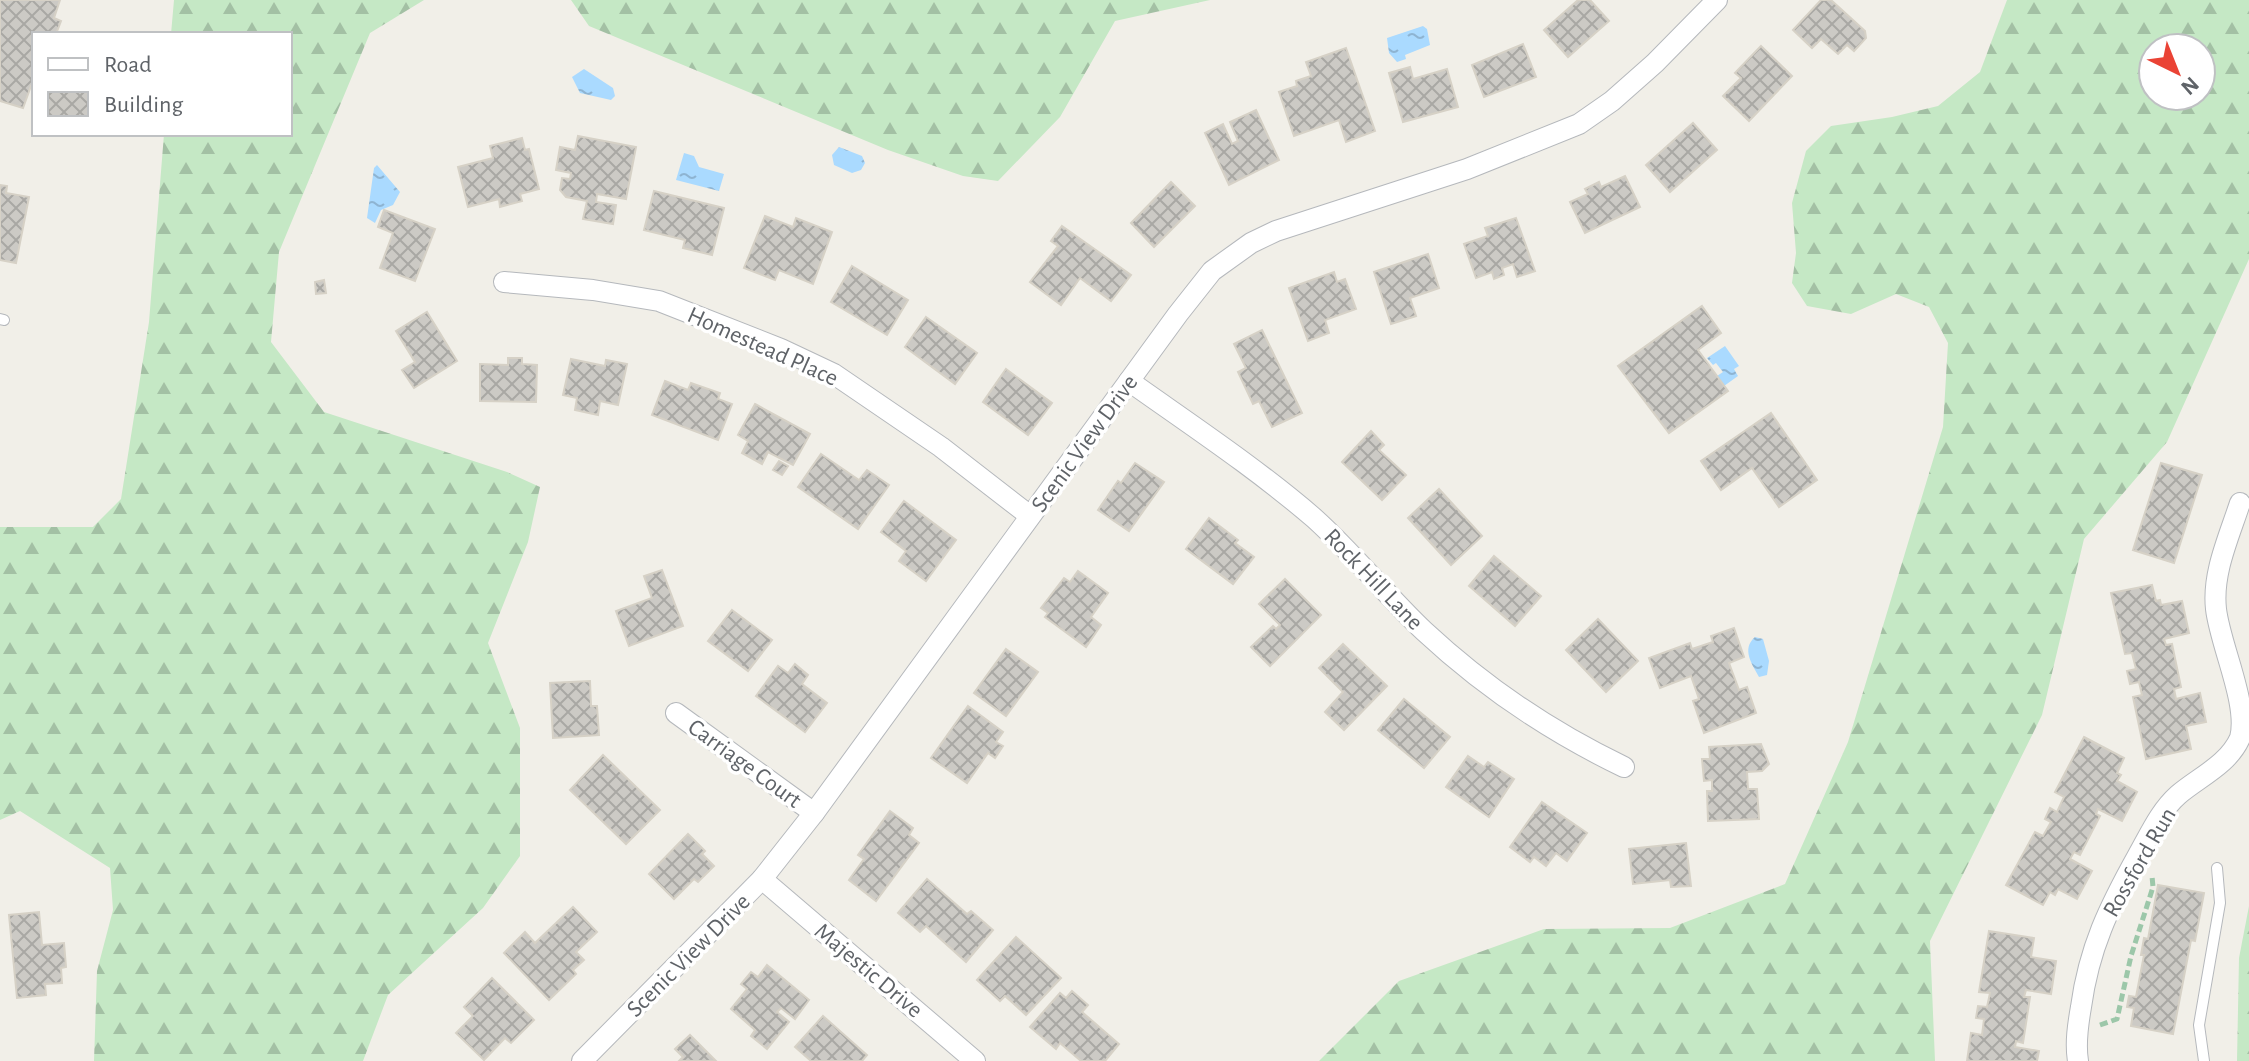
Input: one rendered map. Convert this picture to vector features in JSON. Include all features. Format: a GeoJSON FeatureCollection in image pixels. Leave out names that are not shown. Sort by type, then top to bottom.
{"type":"FeatureCollection","features":[{"type":"Feature","properties":{"kind":"street","name":"Scenic View Drive"},"geometry":{"type":"LineString","coordinates":[[582,1061],[762,879],[814,813],[1212,271],[1251,243],[1283,228],[1467,169],[1579,124],[1612,101],[1655,63],[1717,0]]}},
{"type":"Feature","properties":{"kind":"street","name":"Homestead Place"},"geometry":{"type":"LineString","coordinates":[[504,282],[593,290],[659,301],[781,349],[834,374],[941,447],[1030,516]]}},
{"type":"Feature","properties":{"kind":"street","name":"Rock Hill Lane"},"geometry":{"type":"LineString","coordinates":[[1129,381],[1265,478],[1315,519],[1422,629],[1477,676],[1531,715],[1624,767]]}},
{"type":"Feature","properties":{"kind":"street","name":"Rossford Run"},"geometry":{"type":"LineString","coordinates":[[2078,1061],[2078,1032],[2086,969],[2094,943],[2137,857],[2158,818],[2177,795],[2232,752],[2241,736],[2246,708],[2216,611],[2215,592],[2216,578],[2240,503]]}},
{"type":"Feature","properties":{"kind":"street","name":"Carriage Court"},"geometry":{"type":"LineString","coordinates":[[676,713],[814,813]]}},
{"type":"Feature","properties":{"kind":"street","name":"Majestic Drive"},"geometry":{"type":"LineString","coordinates":[[762,879],[975,1061]]}},
{"type":"Feature","properties":{"kind":"lane"},"geometry":{"type":"LineString","coordinates":[[2204,1061],[2199,1025],[2220,903],[2217,868]]}},
{"type":"Feature","properties":{"kind":"path"},"geometry":{"type":"LineString","coordinates":[[2078,1032],[2117,1019],[2131,956],[2153,887],[2152,873],[2137,857]]}},
{"type":"Feature","properties":{"kind":"green space"},"geometry":{"type":"Polygon","coordinates":[[[174,0],[424,0],[370,33],[279,252],[271,342],[324,412],[507,472],[540,487],[528,542],[488,643],[520,728],[520,856],[483,908],[388,995],[363,1061],[94,1061],[97,971],[113,910],[110,868],[20,811],[0,820],[0,527],[93,527],[121,499],[149,322],[164,136],[292,136],[292,32],[171,32],[174,0]]]}},
{"type":"Feature","properties":{"kind":"green space"},"geometry":{"type":"Polygon","coordinates":[[[571,0],[1210,0],[1115,21],[1060,117],[998,181],[963,176],[888,150],[589,26],[571,0]]]}},
{"type":"Feature","properties":{"kind":"green space"},"geometry":{"type":"Polygon","coordinates":[[[2007,0],[2249,0],[2249,259],[2167,442],[2084,539],[2042,715],[1930,941],[1935,1061],[1319,1061],[1399,981],[1544,929],[1670,928],[1785,884],[1848,742],[1943,427],[1948,343],[1929,307],[1896,294],[1851,314],[1807,306],[1792,283],[1796,253],[1792,203],[1806,151],[1831,126],[1938,106],[1980,72],[2007,0]]]}},
{"type":"Feature","properties":{"kind":"green space"},"geometry":{"type":"Polygon","coordinates":[[[2249,906],[2249,1061],[2237,1061],[2239,958],[2249,906]]]}},
{"type":"Feature","properties":{"kind":"water"},"geometry":{"type":"Polygon","coordinates":[[[1423,26],[1427,29],[1430,45],[1405,55],[1406,59],[1397,62],[1389,53],[1387,38],[1423,26]]]}},
{"type":"Feature","properties":{"kind":"water"},"geometry":{"type":"Polygon","coordinates":[[[584,69],[613,88],[615,96],[611,100],[580,93],[572,77],[584,69]]]}},
{"type":"Feature","properties":{"kind":"water"},"geometry":{"type":"Polygon","coordinates":[[[839,147],[862,156],[865,163],[861,170],[852,173],[834,165],[832,155],[839,147]]]}},
{"type":"Feature","properties":{"kind":"water"},"geometry":{"type":"Polygon","coordinates":[[[684,153],[694,156],[699,167],[724,174],[719,191],[676,180],[684,153]]]}},
{"type":"Feature","properties":{"kind":"water"},"geometry":{"type":"Polygon","coordinates":[[[377,165],[400,192],[393,205],[381,210],[375,223],[367,218],[377,165]]]}},
{"type":"Feature","properties":{"kind":"water"},"geometry":{"type":"Polygon","coordinates":[[[1725,346],[1739,366],[1734,369],[1738,376],[1724,386],[1717,376],[1723,372],[1707,358],[1725,346]]]}},
{"type":"Feature","properties":{"kind":"water"},"geometry":{"type":"Polygon","coordinates":[[[1755,637],[1763,639],[1769,661],[1767,675],[1759,677],[1748,652],[1755,637]]]}},
{"type":"Feature","properties":{"kind":"building"},"geometry":{"type":"Polygon","coordinates":[[[0,0],[60,0],[54,18],[61,21],[57,32],[32,32],[32,86],[23,108],[0,101],[0,0]]]}},
{"type":"Feature","properties":{"kind":"building"},"geometry":{"type":"Polygon","coordinates":[[[1578,0],[1590,0],[1609,21],[1568,57],[1544,30],[1578,0]]]}},
{"type":"Feature","properties":{"kind":"building"},"geometry":{"type":"Polygon","coordinates":[[[1821,0],[1831,0],[1865,31],[1866,38],[1854,51],[1847,45],[1838,54],[1821,39],[1812,48],[1793,30],[1821,0]]]}},
{"type":"Feature","properties":{"kind":"building"},"geometry":{"type":"Polygon","coordinates":[[[1523,44],[1536,77],[1484,97],[1472,65],[1523,44]]]}},
{"type":"Feature","properties":{"kind":"building"},"geometry":{"type":"Polygon","coordinates":[[[1761,46],[1792,76],[1749,121],[1723,96],[1741,78],[1735,73],[1761,46]]]}},
{"type":"Feature","properties":{"kind":"building"},"geometry":{"type":"Polygon","coordinates":[[[1346,48],[1375,131],[1346,142],[1339,120],[1294,136],[1279,92],[1297,86],[1296,81],[1311,76],[1306,62],[1346,48]]]}},
{"type":"Feature","properties":{"kind":"building"},"geometry":{"type":"Polygon","coordinates":[[[1410,67],[1413,79],[1447,69],[1458,107],[1403,122],[1389,73],[1410,67]]]}},
{"type":"Feature","properties":{"kind":"building"},"geometry":{"type":"Polygon","coordinates":[[[1256,110],[1279,160],[1229,185],[1205,133],[1223,124],[1232,144],[1238,141],[1230,122],[1256,110]]]}},
{"type":"Feature","properties":{"kind":"building"},"geometry":{"type":"Polygon","coordinates":[[[1693,123],[1717,150],[1670,192],[1646,165],[1693,123]]]}},
{"type":"Feature","properties":{"kind":"building"},"geometry":{"type":"Polygon","coordinates":[[[578,136],[636,147],[626,199],[597,194],[596,202],[616,205],[613,224],[583,219],[587,201],[566,197],[560,190],[562,178],[570,179],[571,173],[556,170],[560,147],[575,150],[578,136]]]}},
{"type":"Feature","properties":{"kind":"building"},"geometry":{"type":"Polygon","coordinates":[[[522,138],[525,150],[529,149],[539,189],[520,194],[522,201],[500,207],[499,199],[468,207],[458,167],[493,158],[490,146],[522,138]]]}},
{"type":"Feature","properties":{"kind":"building"},"geometry":{"type":"Polygon","coordinates":[[[1625,176],[1640,207],[1585,233],[1570,202],[1588,194],[1585,189],[1599,182],[1601,187],[1625,176]]]}},
{"type":"Feature","properties":{"kind":"building"},"geometry":{"type":"Polygon","coordinates":[[[1171,182],[1195,206],[1154,247],[1131,223],[1171,182]]]}},
{"type":"Feature","properties":{"kind":"building"},"geometry":{"type":"Polygon","coordinates":[[[0,185],[7,186],[6,193],[29,197],[16,263],[0,260],[0,185]]]}},
{"type":"Feature","properties":{"kind":"building"},"geometry":{"type":"Polygon","coordinates":[[[654,191],[724,208],[712,255],[683,248],[685,240],[644,230],[654,191]]]}},
{"type":"Feature","properties":{"kind":"building"},"geometry":{"type":"Polygon","coordinates":[[[384,210],[435,229],[415,281],[380,268],[393,233],[378,227],[384,210]]]}},
{"type":"Feature","properties":{"kind":"building"},"geometry":{"type":"Polygon","coordinates":[[[765,216],[793,227],[796,218],[832,232],[813,284],[779,270],[775,280],[744,268],[765,216]]]}},
{"type":"Feature","properties":{"kind":"building"},"geometry":{"type":"Polygon","coordinates":[[[1516,218],[1535,271],[1517,277],[1513,264],[1502,268],[1504,275],[1494,279],[1492,272],[1476,278],[1464,244],[1488,236],[1485,228],[1516,218]]]}},
{"type":"Feature","properties":{"kind":"building"},"geometry":{"type":"Polygon","coordinates":[[[1062,226],[1131,275],[1111,301],[1080,278],[1061,305],[1030,282],[1058,246],[1051,241],[1062,226]]]}},
{"type":"Feature","properties":{"kind":"building"},"geometry":{"type":"Polygon","coordinates":[[[1428,254],[1439,288],[1410,298],[1416,316],[1391,324],[1374,272],[1428,254]]]}},
{"type":"Feature","properties":{"kind":"building"},"geometry":{"type":"Polygon","coordinates":[[[852,266],[908,300],[887,335],[831,302],[852,266]]]}},
{"type":"Feature","properties":{"kind":"building"},"geometry":{"type":"Polygon","coordinates":[[[1334,272],[1337,282],[1345,279],[1356,309],[1325,320],[1329,333],[1308,341],[1289,288],[1334,272]]]}},
{"type":"Feature","properties":{"kind":"building"},"geometry":{"type":"Polygon","coordinates":[[[324,280],[326,293],[316,294],[315,282],[324,280]]]}},
{"type":"Feature","properties":{"kind":"building"},"geometry":{"type":"Polygon","coordinates":[[[1702,306],[1721,333],[1698,350],[1728,391],[1669,433],[1618,366],[1702,306]]]}},
{"type":"Feature","properties":{"kind":"building"},"geometry":{"type":"Polygon","coordinates":[[[427,312],[457,361],[414,388],[402,370],[415,362],[396,331],[427,312]]]}},
{"type":"Feature","properties":{"kind":"building"},"geometry":{"type":"Polygon","coordinates":[[[926,317],[977,353],[955,384],[905,347],[926,317]]]}},
{"type":"Feature","properties":{"kind":"building"},"geometry":{"type":"Polygon","coordinates":[[[1262,330],[1302,413],[1272,427],[1259,401],[1253,404],[1238,372],[1246,368],[1234,344],[1262,330]]]}},
{"type":"Feature","properties":{"kind":"building"},"geometry":{"type":"Polygon","coordinates":[[[508,358],[522,358],[522,364],[537,365],[536,402],[480,401],[480,364],[508,365],[508,358]]]}},
{"type":"Feature","properties":{"kind":"building"},"geometry":{"type":"Polygon","coordinates":[[[571,359],[605,366],[606,360],[627,364],[618,405],[600,401],[598,415],[575,410],[577,398],[563,395],[571,359]]]}},
{"type":"Feature","properties":{"kind":"building"},"geometry":{"type":"Polygon","coordinates":[[[1006,369],[1052,403],[1028,435],[983,402],[1006,369]]]}},
{"type":"Feature","properties":{"kind":"building"},"geometry":{"type":"Polygon","coordinates":[[[665,381],[688,390],[691,383],[720,393],[718,399],[732,404],[718,440],[652,415],[665,381]]]}},
{"type":"Feature","properties":{"kind":"building"},"geometry":{"type":"Polygon","coordinates":[[[755,404],[810,434],[793,465],[768,452],[762,464],[742,453],[748,441],[738,435],[755,404]]]}},
{"type":"Feature","properties":{"kind":"building"},"geometry":{"type":"Polygon","coordinates":[[[1771,413],[1817,480],[1779,507],[1752,468],[1721,490],[1701,461],[1771,413]]]}},
{"type":"Feature","properties":{"kind":"building"},"geometry":{"type":"Polygon","coordinates":[[[1371,431],[1384,445],[1379,450],[1406,475],[1382,500],[1342,462],[1371,431]]]}},
{"type":"Feature","properties":{"kind":"building"},"geometry":{"type":"Polygon","coordinates":[[[821,454],[859,480],[867,470],[889,485],[858,529],[798,487],[821,454]]]}},
{"type":"Feature","properties":{"kind":"building"},"geometry":{"type":"Polygon","coordinates":[[[779,461],[788,466],[782,475],[773,470],[779,461]]]}},
{"type":"Feature","properties":{"kind":"building"},"geometry":{"type":"Polygon","coordinates":[[[1135,463],[1164,482],[1129,531],[1098,510],[1135,463]]]}},
{"type":"Feature","properties":{"kind":"building"},"geometry":{"type":"Polygon","coordinates":[[[2161,463],[2202,475],[2174,563],[2133,550],[2161,463]]]}},
{"type":"Feature","properties":{"kind":"building"},"geometry":{"type":"Polygon","coordinates":[[[1439,489],[1482,536],[1451,565],[1408,518],[1439,489]]]}},
{"type":"Feature","properties":{"kind":"building"},"geometry":{"type":"Polygon","coordinates":[[[904,501],[956,540],[926,581],[899,561],[906,551],[881,532],[904,501]]]}},
{"type":"Feature","properties":{"kind":"building"},"geometry":{"type":"Polygon","coordinates":[[[1209,518],[1254,557],[1233,584],[1186,549],[1209,518]]]}},
{"type":"Feature","properties":{"kind":"building"},"geometry":{"type":"Polygon","coordinates":[[[1494,556],[1541,596],[1515,626],[1469,586],[1494,556]]]}},
{"type":"Feature","properties":{"kind":"building"},"geometry":{"type":"Polygon","coordinates":[[[662,570],[683,626],[629,646],[616,611],[652,598],[644,576],[662,570]]]}},
{"type":"Feature","properties":{"kind":"building"},"geometry":{"type":"Polygon","coordinates":[[[1078,571],[1108,593],[1091,617],[1101,625],[1086,647],[1045,617],[1048,613],[1041,608],[1064,578],[1070,582],[1078,571]]]}},
{"type":"Feature","properties":{"kind":"building"},"geometry":{"type":"Polygon","coordinates":[[[1285,579],[1321,615],[1270,666],[1251,647],[1273,626],[1276,629],[1280,625],[1259,604],[1285,579]]]}},
{"type":"Feature","properties":{"kind":"building"},"geometry":{"type":"Polygon","coordinates":[[[2152,585],[2156,601],[2160,600],[2161,605],[2182,601],[2189,633],[2164,639],[2166,645],[2172,644],[2181,687],[2174,689],[2176,699],[2200,693],[2206,722],[2186,726],[2191,749],[2146,759],[2133,697],[2142,695],[2139,682],[2130,684],[2127,671],[2136,669],[2132,653],[2125,654],[2111,593],[2152,585]]]}},
{"type":"Feature","properties":{"kind":"building"},"geometry":{"type":"Polygon","coordinates":[[[732,610],[772,640],[748,671],[708,641],[732,610]]]}},
{"type":"Feature","properties":{"kind":"building"},"geometry":{"type":"Polygon","coordinates":[[[1598,619],[1638,661],[1606,692],[1566,650],[1598,619]]]}},
{"type":"Feature","properties":{"kind":"building"},"geometry":{"type":"Polygon","coordinates":[[[1734,628],[1744,657],[1729,663],[1739,690],[1747,687],[1756,713],[1704,733],[1693,701],[1699,699],[1691,676],[1660,688],[1649,658],[1690,643],[1692,649],[1713,642],[1711,636],[1734,628]]]}},
{"type":"Feature","properties":{"kind":"building"},"geometry":{"type":"Polygon","coordinates":[[[1343,644],[1387,686],[1344,730],[1325,712],[1343,692],[1319,668],[1343,644]]]}},
{"type":"Feature","properties":{"kind":"building"},"geometry":{"type":"Polygon","coordinates":[[[1006,649],[1038,672],[1006,716],[974,693],[1006,649]]]}},
{"type":"Feature","properties":{"kind":"building"},"geometry":{"type":"Polygon","coordinates":[[[795,664],[808,675],[802,684],[827,703],[805,732],[756,696],[778,666],[788,673],[795,664]]]}},
{"type":"Feature","properties":{"kind":"building"},"geometry":{"type":"Polygon","coordinates":[[[590,681],[591,706],[597,706],[599,735],[553,738],[550,683],[590,681]]]}},
{"type":"Feature","properties":{"kind":"building"},"geometry":{"type":"Polygon","coordinates":[[[1404,699],[1450,737],[1424,768],[1378,730],[1404,699]]]}},
{"type":"Feature","properties":{"kind":"building"},"geometry":{"type":"Polygon","coordinates":[[[968,706],[1003,732],[996,742],[1003,746],[995,758],[988,753],[967,783],[931,758],[968,706]]]}},
{"type":"Feature","properties":{"kind":"building"},"geometry":{"type":"Polygon","coordinates":[[[2084,737],[2124,758],[2117,781],[2137,792],[2122,821],[2098,809],[2096,814],[2100,816],[2080,855],[2074,852],[2070,859],[2092,871],[2077,899],[2058,889],[2055,895],[2050,892],[2043,905],[2006,885],[2035,832],[2043,836],[2051,822],[2045,819],[2050,808],[2057,812],[2064,797],[2055,792],[2084,737]]]}},
{"type":"Feature","properties":{"kind":"building"},"geometry":{"type":"Polygon","coordinates":[[[1761,744],[1769,764],[1762,771],[1747,772],[1748,789],[1757,789],[1759,819],[1708,821],[1707,791],[1712,791],[1712,780],[1704,781],[1702,759],[1710,759],[1709,747],[1761,744]]]}},
{"type":"Feature","properties":{"kind":"building"},"geometry":{"type":"Polygon","coordinates":[[[603,755],[660,810],[626,844],[570,790],[603,755]]]}},
{"type":"Feature","properties":{"kind":"building"},"geometry":{"type":"Polygon","coordinates":[[[1468,756],[1484,767],[1488,762],[1514,779],[1489,817],[1446,787],[1468,756]]]}},
{"type":"Feature","properties":{"kind":"building"},"geometry":{"type":"Polygon","coordinates":[[[1542,802],[1587,833],[1567,861],[1556,853],[1546,866],[1534,857],[1530,862],[1510,847],[1542,802]]]}},
{"type":"Feature","properties":{"kind":"building"},"geometry":{"type":"Polygon","coordinates":[[[890,811],[913,828],[909,835],[919,843],[876,901],[849,880],[864,859],[858,855],[890,811]]]}},
{"type":"Feature","properties":{"kind":"building"},"geometry":{"type":"Polygon","coordinates":[[[688,834],[705,851],[702,854],[714,866],[698,882],[694,879],[674,899],[649,874],[688,834]]]}},
{"type":"Feature","properties":{"kind":"building"},"geometry":{"type":"Polygon","coordinates":[[[1686,843],[1691,886],[1671,887],[1670,880],[1633,884],[1629,849],[1686,843]]]}},
{"type":"Feature","properties":{"kind":"building"},"geometry":{"type":"Polygon","coordinates":[[[927,879],[967,914],[971,911],[993,930],[966,962],[926,926],[920,932],[898,913],[927,879]]]}},
{"type":"Feature","properties":{"kind":"building"},"geometry":{"type":"Polygon","coordinates":[[[2158,885],[2204,893],[2195,941],[2191,940],[2173,1034],[2131,1026],[2134,1008],[2127,1007],[2129,996],[2136,997],[2144,938],[2148,939],[2158,885]]]}},
{"type":"Feature","properties":{"kind":"building"},"geometry":{"type":"Polygon","coordinates":[[[573,907],[597,932],[576,952],[584,960],[573,970],[576,974],[549,1000],[504,953],[525,932],[535,943],[573,907]]]}},
{"type":"Feature","properties":{"kind":"building"},"geometry":{"type":"Polygon","coordinates":[[[39,912],[42,945],[64,943],[66,967],[61,968],[62,983],[45,984],[46,995],[17,998],[9,915],[39,912]]]}},
{"type":"Feature","properties":{"kind":"building"},"geometry":{"type":"Polygon","coordinates":[[[1989,931],[2034,938],[2031,957],[2056,961],[2051,994],[2026,990],[2024,997],[2030,997],[2023,1043],[2016,1041],[2015,1047],[2039,1051],[2037,1061],[1967,1061],[1971,1033],[1982,1035],[1984,1019],[1976,1018],[1978,1006],[1987,1007],[1990,993],[1979,992],[1989,931]]]}},
{"type":"Feature","properties":{"kind":"building"},"geometry":{"type":"Polygon","coordinates":[[[1016,937],[1061,978],[1026,1015],[1005,996],[1000,1001],[977,980],[1016,937]]]}},
{"type":"Feature","properties":{"kind":"building"},"geometry":{"type":"Polygon","coordinates":[[[767,965],[809,1000],[795,1019],[781,1008],[777,1012],[789,1022],[767,1049],[751,1036],[755,1030],[731,1009],[747,989],[741,984],[751,972],[758,977],[767,965]]]}},
{"type":"Feature","properties":{"kind":"building"},"geometry":{"type":"Polygon","coordinates":[[[492,978],[534,1020],[511,1043],[505,1038],[484,1060],[456,1033],[473,1016],[464,1007],[492,978]]]}},
{"type":"Feature","properties":{"kind":"building"},"geometry":{"type":"Polygon","coordinates":[[[1072,991],[1088,1005],[1082,1012],[1119,1044],[1105,1061],[1081,1061],[1060,1043],[1056,1049],[1030,1027],[1060,993],[1066,998],[1072,991]]]}},
{"type":"Feature","properties":{"kind":"building"},"geometry":{"type":"Polygon","coordinates":[[[823,1016],[867,1055],[862,1061],[811,1061],[795,1047],[823,1016]]]}},
{"type":"Feature","properties":{"kind":"building"},"geometry":{"type":"Polygon","coordinates":[[[690,1035],[716,1061],[679,1061],[683,1057],[675,1049],[690,1035]]]}}]}
